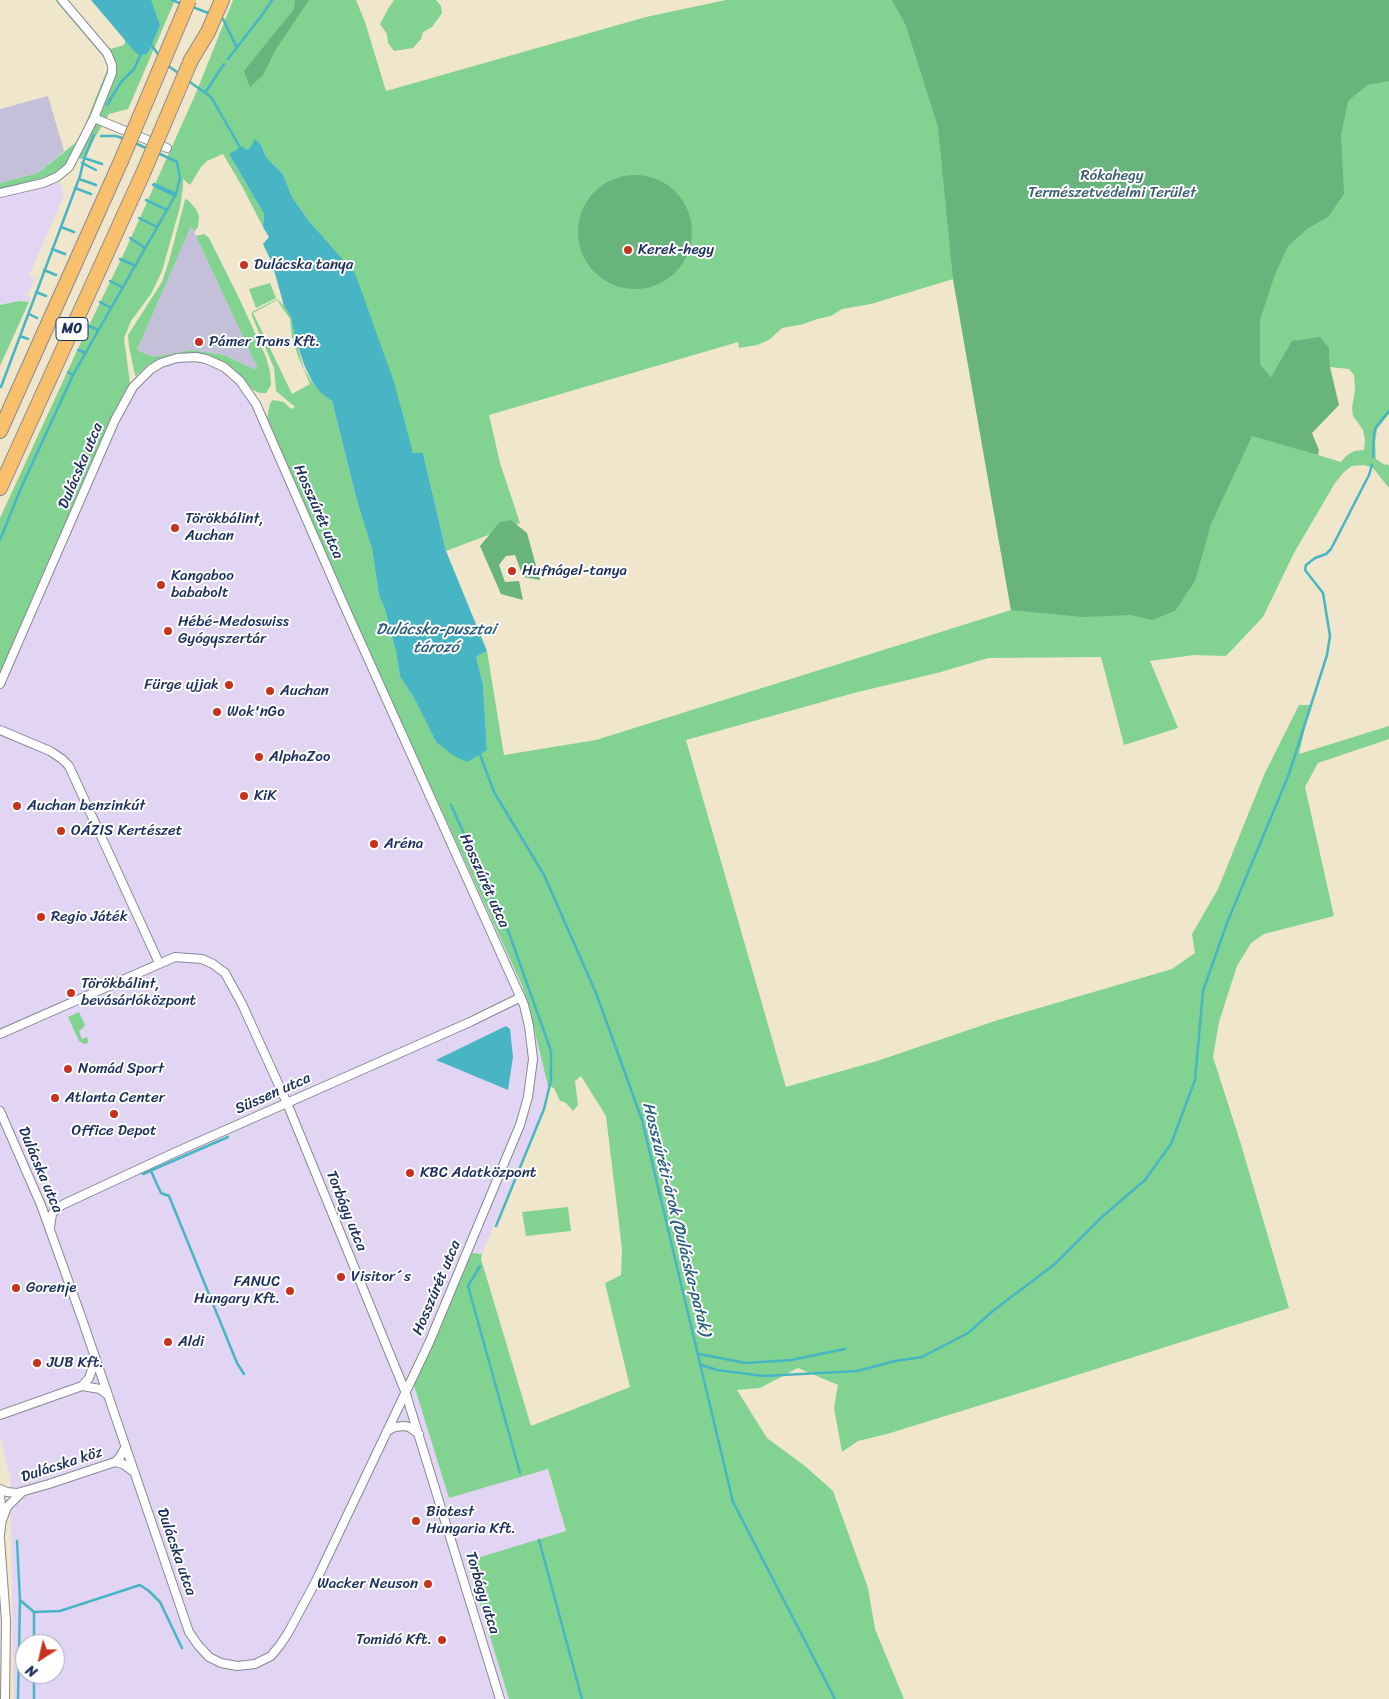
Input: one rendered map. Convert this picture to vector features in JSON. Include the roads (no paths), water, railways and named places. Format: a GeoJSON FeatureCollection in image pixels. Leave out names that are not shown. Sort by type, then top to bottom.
{"type":"FeatureCollection","features":[{"type":"Feature","properties":{"kind":"highway","name":"M0"},"geometry":{"type":"LineString","coordinates":[[0,430],[121,161],[189,0]]}},
{"type":"Feature","properties":{"kind":"highway","name":"M0"},"geometry":{"type":"LineString","coordinates":[[0,488],[144,171],[214,0]]}},
{"type":"Feature","properties":{"kind":"highway"},"geometry":{"type":"LineString","coordinates":[[191,60],[208,32],[222,0]]}},
{"type":"Feature","properties":{"kind":"street"},"geometry":{"type":"LineString","coordinates":[[0,193],[43,182],[57,177],[64,172],[73,160],[94,118],[112,73],[112,65],[107,53],[62,0]]}},
{"type":"Feature","properties":{"kind":"street"},"geometry":{"type":"LineString","coordinates":[[94,118],[167,148]]}},
{"type":"Feature","properties":{"kind":"street","name":"Dulácska utca"},"geometry":{"type":"LineString","coordinates":[[0,684],[118,414],[137,381],[161,363],[177,358],[196,357],[214,362],[228,370],[249,393]]}},
{"type":"Feature","properties":{"kind":"street","name":"Hosszúrét utca"},"geometry":{"type":"LineString","coordinates":[[249,393],[263,420],[343,603],[521,997],[529,1026],[533,1059],[532,1079],[525,1110],[453,1287],[405,1391]]}},
{"type":"Feature","properties":{"kind":"street"},"geometry":{"type":"LineString","coordinates":[[0,730],[50,751],[69,766],[159,963]]}},
{"type":"Feature","properties":{"kind":"street","name":"Torbágy utca"},"geometry":{"type":"LineString","coordinates":[[0,1034],[174,957],[202,959],[225,973],[249,1020],[286,1104],[405,1391],[500,1699]]}},
{"type":"Feature","properties":{"kind":"street","name":"Süssen utca"},"geometry":{"type":"LineString","coordinates":[[50,1229],[52,1214],[64,1204],[521,997]]}},
{"type":"Feature","properties":{"kind":"street","name":"Dulácska utca"},"geometry":{"type":"LineString","coordinates":[[0,1111],[50,1229],[190,1632],[209,1657],[222,1663],[237,1666],[255,1664],[271,1656],[288,1634],[316,1581],[405,1391]]}},
{"type":"Feature","properties":{"kind":"street"},"geometry":{"type":"LineString","coordinates":[[0,1415],[82,1386],[89,1378],[95,1354]]}},
{"type":"Feature","properties":{"kind":"street"},"geometry":{"type":"LineString","coordinates":[[82,1386],[100,1389],[108,1395]]}},
{"type":"Feature","properties":{"kind":"street"},"geometry":{"type":"LineString","coordinates":[[387,1431],[395,1427],[404,1426],[419,1434]]}},
{"type":"Feature","properties":{"kind":"street","name":"Dulácska köz"},"geometry":{"type":"LineString","coordinates":[[0,1489],[12,1494],[22,1492],[115,1462],[125,1448]]}},
{"type":"Feature","properties":{"kind":"street"},"geometry":{"type":"LineString","coordinates":[[115,1462],[123,1464],[134,1472]]}},
{"type":"Feature","properties":{"kind":"street"},"geometry":{"type":"LineString","coordinates":[[2,1518],[7,1507],[22,1492]]}},
{"type":"Feature","properties":{"kind":"street"},"geometry":{"type":"LineString","coordinates":[[0,1495],[2,1518],[0,1535]]}},
{"type":"Feature","properties":{"kind":"street"},"geometry":{"type":"LineString","coordinates":[[0,1539],[6,1620],[6,1699]]}},
{"type":"Feature","properties":{"kind":"water"},"geometry":{"type":"Polygon","coordinates":[[[91,0],[151,0],[160,25],[148,53],[140,56],[135,52],[91,0]]]}},
{"type":"Feature","properties":{"kind":"water","name":"Dulácska-pusztai tározó"},"geometry":{"type":"Polygon","coordinates":[[[255,139],[261,145],[266,157],[283,174],[292,197],[309,221],[355,273],[394,382],[413,453],[423,453],[446,551],[487,651],[476,657],[483,684],[487,750],[467,762],[454,756],[436,742],[413,696],[400,677],[396,652],[384,606],[379,596],[372,549],[357,501],[332,401],[321,393],[313,383],[305,367],[295,338],[291,317],[284,306],[272,263],[263,244],[269,237],[263,227],[264,214],[229,154],[243,146],[246,150],[250,148],[255,139]]]}},
{"type":"Feature","properties":{"kind":"water"},"geometry":{"type":"Polygon","coordinates":[[[506,1026],[510,1029],[513,1057],[508,1090],[436,1060],[506,1026]]]}},
{"type":"Feature","properties":{"kind":"waterway"},"geometry":{"type":"LineString","coordinates":[[172,0],[182,4]]}},
{"type":"Feature","properties":{"kind":"waterway"},"geometry":{"type":"LineString","coordinates":[[228,59],[272,0]]}},
{"type":"Feature","properties":{"kind":"waterway"},"geometry":{"type":"LineString","coordinates":[[190,6],[211,14]]}},
{"type":"Feature","properties":{"kind":"waterway"},"geometry":{"type":"LineString","coordinates":[[220,18],[223,19],[237,48]]}},
{"type":"Feature","properties":{"kind":"waterway","name":"Hosszúréti-árok (Dulácska-patak)"},"geometry":{"type":"LineString","coordinates":[[150,43],[160,57]]}},
{"type":"Feature","properties":{"kind":"waterway"},"geometry":{"type":"LineString","coordinates":[[107,105],[121,82],[134,69],[140,56]]}},
{"type":"Feature","properties":{"kind":"waterway"},"geometry":{"type":"LineString","coordinates":[[205,93],[224,64]]}},
{"type":"Feature","properties":{"kind":"waterway","name":"Hosszúréti-árok (Dulácska-patak)"},"geometry":{"type":"LineString","coordinates":[[167,65],[181,75]]}},
{"type":"Feature","properties":{"kind":"waterway","name":"Hosszúréti-árok (Dulácska-patak)"},"geometry":{"type":"LineString","coordinates":[[187,80],[211,97],[241,149]]}},
{"type":"Feature","properties":{"kind":"waterway"},"geometry":{"type":"LineString","coordinates":[[1,387],[94,135]]}},
{"type":"Feature","properties":{"kind":"waterway"},"geometry":{"type":"LineString","coordinates":[[101,136],[116,136],[125,139]]}},
{"type":"Feature","properties":{"kind":"waterway"},"geometry":{"type":"LineString","coordinates":[[133,142],[148,149]]}},
{"type":"Feature","properties":{"kind":"waterway"},"geometry":{"type":"LineString","coordinates":[[68,372],[73,375],[176,194],[180,178],[177,162],[158,153]]}},
{"type":"Feature","properties":{"kind":"waterway"},"geometry":{"type":"LineString","coordinates":[[84,158],[102,164]]}},
{"type":"Feature","properties":{"kind":"waterway"},"geometry":{"type":"LineString","coordinates":[[82,163],[96,170]]}},
{"type":"Feature","properties":{"kind":"waterway"},"geometry":{"type":"LineString","coordinates":[[79,179],[96,185]]}},
{"type":"Feature","properties":{"kind":"waterway"},"geometry":{"type":"LineString","coordinates":[[154,184],[176,194]]}},
{"type":"Feature","properties":{"kind":"waterway"},"geometry":{"type":"LineString","coordinates":[[153,185],[175,196]]}},
{"type":"Feature","properties":{"kind":"waterway"},"geometry":{"type":"LineString","coordinates":[[75,188],[91,194]]}},
{"type":"Feature","properties":{"kind":"waterway"},"geometry":{"type":"LineString","coordinates":[[146,200],[167,210]]}},
{"type":"Feature","properties":{"kind":"waterway"},"geometry":{"type":"LineString","coordinates":[[139,218],[157,227]]}},
{"type":"Feature","properties":{"kind":"waterway"},"geometry":{"type":"LineString","coordinates":[[61,227],[74,232]]}},
{"type":"Feature","properties":{"kind":"waterway"},"geometry":{"type":"LineString","coordinates":[[130,238],[145,248]]}},
{"type":"Feature","properties":{"kind":"waterway"},"geometry":{"type":"LineString","coordinates":[[52,249],[65,254]]}},
{"type":"Feature","properties":{"kind":"waterway"},"geometry":{"type":"LineString","coordinates":[[120,259],[136,266]]}},
{"type":"Feature","properties":{"kind":"waterway"},"geometry":{"type":"LineString","coordinates":[[44,270],[56,275]]}},
{"type":"Feature","properties":{"kind":"waterway"},"geometry":{"type":"LineString","coordinates":[[110,281],[122,287]]}},
{"type":"Feature","properties":{"kind":"waterway"},"geometry":{"type":"LineString","coordinates":[[36,292],[46,296]]}},
{"type":"Feature","properties":{"kind":"waterway"},"geometry":{"type":"LineString","coordinates":[[100,302],[111,308]]}},
{"type":"Feature","properties":{"kind":"waterway"},"geometry":{"type":"LineString","coordinates":[[29,314],[37,318]]}},
{"type":"Feature","properties":{"kind":"waterway"},"geometry":{"type":"LineString","coordinates":[[89,326],[98,330]]}},
{"type":"Feature","properties":{"kind":"waterway"},"geometry":{"type":"LineString","coordinates":[[20,336],[28,339]]}},
{"type":"Feature","properties":{"kind":"waterway"},"geometry":{"type":"LineString","coordinates":[[78,350],[86,353]]}},
{"type":"Feature","properties":{"kind":"waterway"},"geometry":{"type":"LineString","coordinates":[[0,540],[21,488],[73,375]]}},
{"type":"Feature","properties":{"kind":"waterway"},"geometry":{"type":"LineString","coordinates":[[1373,457],[1376,427],[1389,411]]}},
{"type":"Feature","properties":{"kind":"waterway"},"geometry":{"type":"LineString","coordinates":[[701,1365],[717,1370],[764,1376],[857,1371],[895,1361],[922,1357],[968,1333],[994,1310],[1055,1264],[1103,1216],[1145,1180],[1171,1144],[1195,1080],[1203,991],[1227,923],[1289,774],[1327,655],[1330,636],[1323,593],[1305,570],[1306,565],[1315,558],[1326,554],[1331,549],[1369,475],[1372,465]]}},
{"type":"Feature","properties":{"kind":"waterway","name":"Hosszúréti-árok (Dulácska-patak)"},"geometry":{"type":"LineString","coordinates":[[479,752],[494,792],[544,875],[596,993],[642,1120],[733,1502],[835,1699]]}},
{"type":"Feature","properties":{"kind":"waterway"},"geometry":{"type":"LineString","coordinates":[[451,805],[509,933],[551,1051],[551,1080],[544,1109],[496,1226]]}},
{"type":"Feature","properties":{"kind":"waterway"},"geometry":{"type":"LineString","coordinates":[[143,1174],[228,1137]]}},
{"type":"Feature","properties":{"kind":"waterway"},"geometry":{"type":"LineString","coordinates":[[151,1171],[161,1193],[169,1196],[237,1363],[244,1374]]}},
{"type":"Feature","properties":{"kind":"waterway"},"geometry":{"type":"LineString","coordinates":[[480,1266],[468,1286],[520,1473]]}},
{"type":"Feature","properties":{"kind":"waterway"},"geometry":{"type":"LineString","coordinates":[[699,1354],[746,1363],[791,1360],[845,1349]]}},
{"type":"Feature","properties":{"kind":"waterway"},"geometry":{"type":"LineString","coordinates":[[539,1540],[582,1699]]}},
{"type":"Feature","properties":{"kind":"waterway"},"geometry":{"type":"LineString","coordinates":[[17,1541],[20,1600],[18,1699]]}},
{"type":"Feature","properties":{"kind":"waterway"},"geometry":{"type":"LineString","coordinates":[[20,1600],[34,1612],[60,1611],[140,1585],[160,1602],[182,1648]]}},
{"type":"Feature","properties":{"kind":"waterway"},"geometry":{"type":"LineString","coordinates":[[34,1613],[34,1634]]}},
{"type":"Feature","properties":{"kind":"waterway"},"geometry":{"type":"LineString","coordinates":[[34,1684],[34,1699]]}},
{"type":"Feature","properties":{"kind":"place","name":"Kerek-hegy"},"geometry":{"type":"Point","coordinates":[628,250]}},
{"type":"Feature","properties":{"kind":"place","name":"Dulácska tanya"},"geometry":{"type":"Point","coordinates":[244,265]}},
{"type":"Feature","properties":{"kind":"place","name":"Pámer Trans Kft."},"geometry":{"type":"Point","coordinates":[199,342]}},
{"type":"Feature","properties":{"kind":"place","name":"Törökbálint, Auchan"},"geometry":{"type":"Point","coordinates":[175,528]}},
{"type":"Feature","properties":{"kind":"place","name":"Hufnágel-tanya"},"geometry":{"type":"Point","coordinates":[512,571]}},
{"type":"Feature","properties":{"kind":"place","name":"Kangaboo bababolt"},"geometry":{"type":"Point","coordinates":[161,585]}},
{"type":"Feature","properties":{"kind":"place","name":"Hébé-Medoswiss Gyógyszertár"},"geometry":{"type":"Point","coordinates":[168,631]}},
{"type":"Feature","properties":{"kind":"place","name":"Fürge ujjak"},"geometry":{"type":"Point","coordinates":[229,685]}},
{"type":"Feature","properties":{"kind":"place","name":"Auchan"},"geometry":{"type":"Point","coordinates":[270,691]}},
{"type":"Feature","properties":{"kind":"place","name":"Wok'nGo"},"geometry":{"type":"Point","coordinates":[217,712]}},
{"type":"Feature","properties":{"kind":"place","name":"AlphaZoo"},"geometry":{"type":"Point","coordinates":[259,757]}},
{"type":"Feature","properties":{"kind":"place","name":"KiK"},"geometry":{"type":"Point","coordinates":[244,796]}},
{"type":"Feature","properties":{"kind":"place","name":"Auchan benzinkút"},"geometry":{"type":"Point","coordinates":[17,806]}},
{"type":"Feature","properties":{"kind":"place","name":"OÁZIS Kertészet"},"geometry":{"type":"Point","coordinates":[61,831]}},
{"type":"Feature","properties":{"kind":"place","name":"Aréna"},"geometry":{"type":"Point","coordinates":[374,844]}},
{"type":"Feature","properties":{"kind":"place","name":"Regio Játék"},"geometry":{"type":"Point","coordinates":[41,917]}},
{"type":"Feature","properties":{"kind":"place","name":"Törökbálint, bevásárlóközpont"},"geometry":{"type":"Point","coordinates":[71,993]}},
{"type":"Feature","properties":{"kind":"place","name":"Nomád Sport"},"geometry":{"type":"Point","coordinates":[68,1069]}},
{"type":"Feature","properties":{"kind":"place","name":"Atlanta Center"},"geometry":{"type":"Point","coordinates":[55,1098]}},
{"type":"Feature","properties":{"kind":"place","name":"Office Depot"},"geometry":{"type":"Point","coordinates":[114,1114]}},
{"type":"Feature","properties":{"kind":"place","name":"KBC Adatközpont"},"geometry":{"type":"Point","coordinates":[410,1173]}},
{"type":"Feature","properties":{"kind":"place","name":"Visitor´s"},"geometry":{"type":"Point","coordinates":[341,1277]}},
{"type":"Feature","properties":{"kind":"place","name":"Gorenje"},"geometry":{"type":"Point","coordinates":[16,1288]}},
{"type":"Feature","properties":{"kind":"place","name":"FANUC Hungary Kft."},"geometry":{"type":"Point","coordinates":[290,1291]}},
{"type":"Feature","properties":{"kind":"place","name":"Aldi"},"geometry":{"type":"Point","coordinates":[168,1342]}},
{"type":"Feature","properties":{"kind":"place","name":"JUB Kft."},"geometry":{"type":"Point","coordinates":[37,1363]}},
{"type":"Feature","properties":{"kind":"place","name":"Biotest Hungaria Kft."},"geometry":{"type":"Point","coordinates":[416,1521]}},
{"type":"Feature","properties":{"kind":"place","name":"Wacker Neuson"},"geometry":{"type":"Point","coordinates":[428,1584]}},
{"type":"Feature","properties":{"kind":"place","name":"Tomidó Kft."},"geometry":{"type":"Point","coordinates":[442,1640]}},
{"type":"Feature","properties":{"kind":"park label","name":"Rókahegy Természetvédelmi Terület"},"geometry":{"type":"Point","coordinates":[1112,184]}}]}
